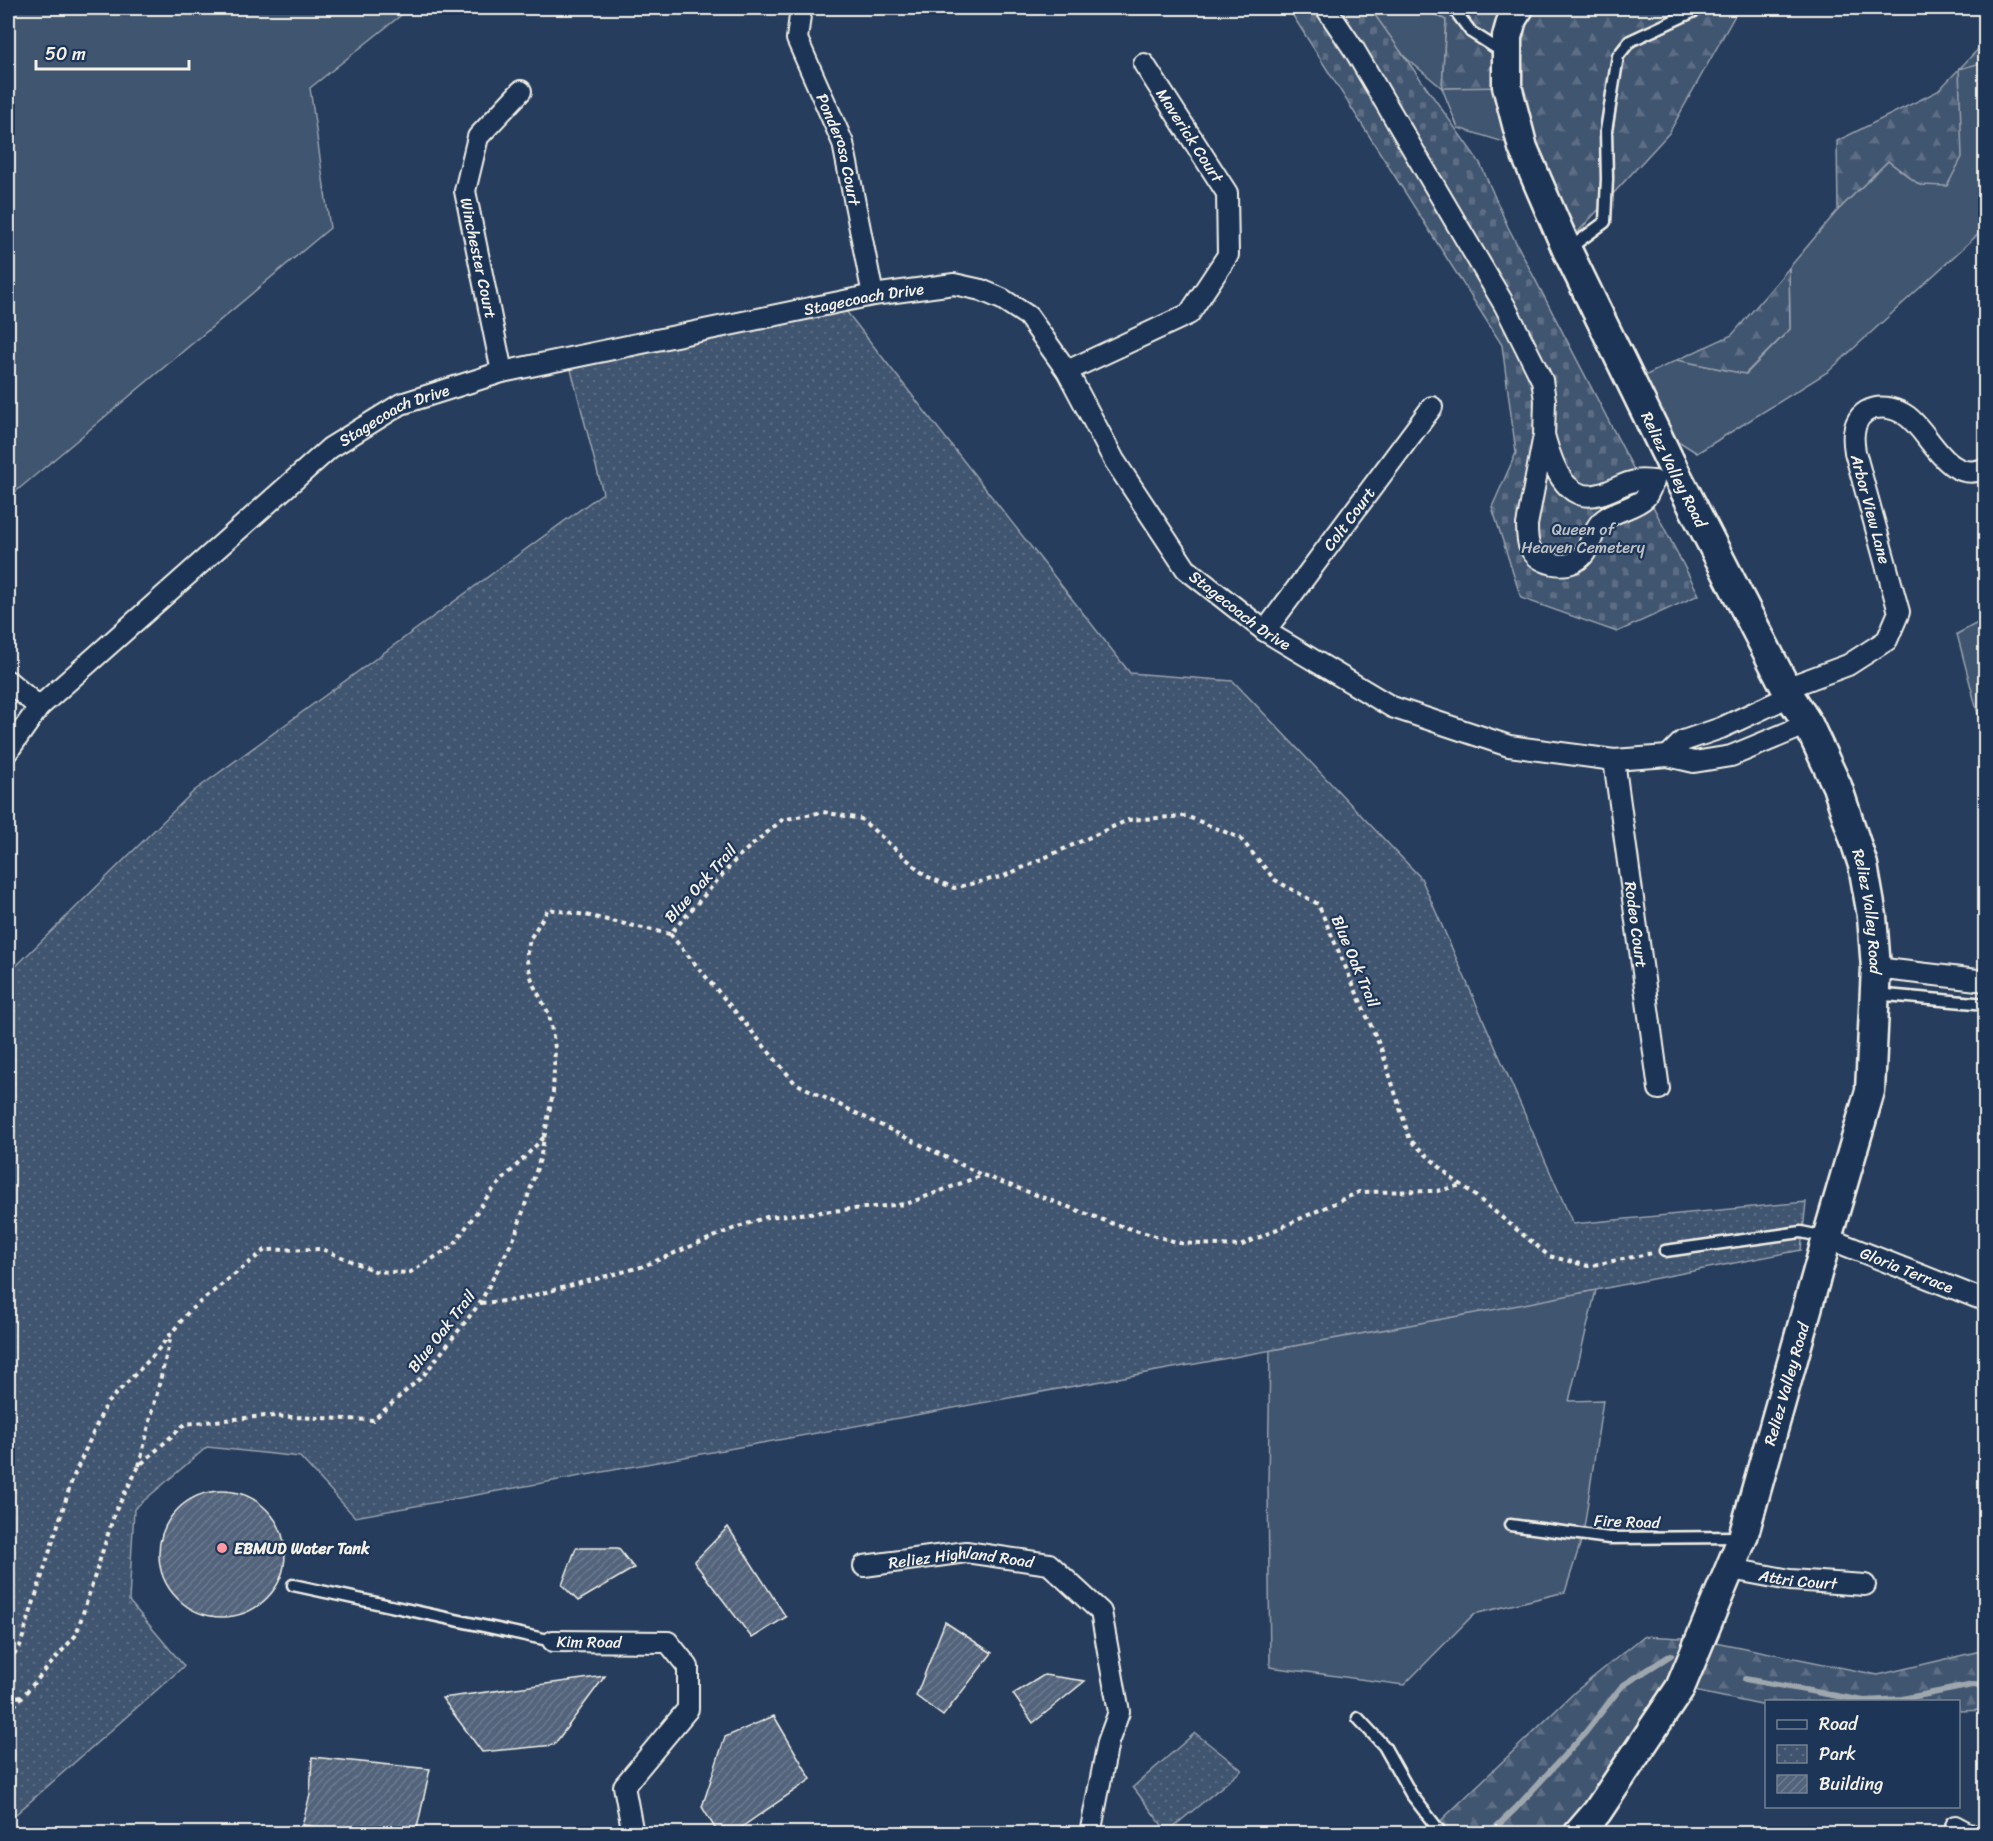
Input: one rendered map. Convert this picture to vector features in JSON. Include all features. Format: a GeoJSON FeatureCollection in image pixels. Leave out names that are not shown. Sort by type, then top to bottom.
{"type":"FeatureCollection","features":[{"type":"Feature","properties":{"kind":"main road","name":"Reliez Valley Road"},"geometry":{"type":"LineString","coordinates":[[1519,8],[1512,19],[1507,37],[1507,86],[1523,148],[1664,476],[1808,724],[1837,786],[1863,865],[1872,916],[1876,981],[1870,1091],[1743,1537],[1680,1688],[1597,1812],[1578,1833]]}},
{"type":"Feature","properties":{"kind":"street","name":"Ponderosa Court"},"geometry":{"type":"LineString","coordinates":[[801,8],[796,39],[843,143],[873,295]]}},
{"type":"Feature","properties":{"kind":"street"},"geometry":{"type":"LineString","coordinates":[[1326,8],[1355,51],[1505,306],[1542,380],[1545,400],[1544,435],[1527,525],[1530,549],[1552,564],[1567,564],[1579,559],[1588,548],[1599,523],[1645,498],[1664,476]]}},
{"type":"Feature","properties":{"kind":"street","name":"Maverick Court"},"geometry":{"type":"LineString","coordinates":[[1067,371],[1189,314],[1228,255],[1227,193],[1144,64]]}},
{"type":"Feature","properties":{"kind":"street","name":"Winchester Court"},"geometry":{"type":"LineString","coordinates":[[502,372],[465,191],[478,137],[521,91]]}},
{"type":"Feature","properties":{"kind":"street","name":"Stagecoach Drive"},"geometry":{"type":"LineString","coordinates":[[8,751],[39,707],[330,448],[401,404],[502,372],[873,295],[954,284],[981,290],[1002,299],[1028,316],[1067,371],[1114,460],[1186,569],[1265,631],[1392,707],[1509,747],[1614,760],[1668,756],[1695,762],[1731,756],[1808,724]]}},
{"type":"Feature","properties":{"kind":"street","name":"Arbor View Lane"},"geometry":{"type":"LineString","coordinates":[[1788,692],[1848,665],[1887,640],[1899,612],[1855,452],[1854,432],[1858,419],[1866,411],[1880,406],[1892,408],[1909,417],[1938,454],[1963,471],[1979,471],[1986,468]]}},
{"type":"Feature","properties":{"kind":"street","name":"Colt Court"},"geometry":{"type":"LineString","coordinates":[[1265,631],[1432,407]]}},
{"type":"Feature","properties":{"kind":"street"},"geometry":{"type":"LineString","coordinates":[[1544,435],[1552,463],[1558,473],[1569,488],[1587,495],[1598,495],[1635,480],[1664,476]]}},
{"type":"Feature","properties":{"kind":"street"},"geometry":{"type":"LineString","coordinates":[[1587,495],[1599,523]]}},
{"type":"Feature","properties":{"kind":"street"},"geometry":{"type":"LineString","coordinates":[[8,681],[39,707]]}},
{"type":"Feature","properties":{"kind":"street"},"geometry":{"type":"LineString","coordinates":[[1668,756],[1683,741],[1721,728],[1788,692]]}},
{"type":"Feature","properties":{"kind":"street"},"geometry":{"type":"LineString","coordinates":[[1721,728],[1731,756]]}},
{"type":"Feature","properties":{"kind":"street","name":"Rodeo Court"},"geometry":{"type":"LineString","coordinates":[[1614,760],[1659,1089]]}},
{"type":"Feature","properties":{"kind":"street"},"geometry":{"type":"LineString","coordinates":[[1876,981],[1986,981]]}},
{"type":"Feature","properties":{"kind":"street","name":"Gloria Terrace"},"geometry":{"type":"LineString","coordinates":[[1827,1238],[1986,1301]]}},
{"type":"Feature","properties":{"kind":"street","name":"Reliez Highland Road"},"geometry":{"type":"LineString","coordinates":[[864,1566],[966,1552],[1049,1564],[1101,1612],[1119,1712],[1108,1742],[1090,1833]]}},
{"type":"Feature","properties":{"kind":"street","name":"Attri Court"},"geometry":{"type":"LineString","coordinates":[[1731,1569],[1790,1580],[1865,1585]]}},
{"type":"Feature","properties":{"kind":"street","name":"Kim Road"},"geometry":{"type":"LineString","coordinates":[[553,1641],[668,1642],[688,1667],[688,1709],[624,1786],[633,1833]]}},
{"type":"Feature","properties":{"kind":"lane"},"geometry":{"type":"LineString","coordinates":[[1453,8],[1471,32],[1507,55]]}},
{"type":"Feature","properties":{"kind":"lane"},"geometry":{"type":"LineString","coordinates":[[1567,250],[1605,222],[1606,131],[1618,56],[1630,40],[1701,8]]}},
{"type":"Feature","properties":{"kind":"lane"},"geometry":{"type":"LineString","coordinates":[[1876,981],[1986,1004]]}},
{"type":"Feature","properties":{"kind":"lane"},"geometry":{"type":"LineString","coordinates":[[1665,1251],[1801,1232],[1827,1238]]}},
{"type":"Feature","properties":{"kind":"lane","name":"Fire Road"},"geometry":{"type":"LineString","coordinates":[[1510,1525],[1609,1538],[1743,1537]]}},
{"type":"Feature","properties":{"kind":"lane","name":"Kim Road"},"geometry":{"type":"LineString","coordinates":[[293,1585],[553,1641]]}},
{"type":"Feature","properties":{"kind":"lane"},"geometry":{"type":"LineString","coordinates":[[1358,1718],[1384,1746],[1411,1794],[1442,1833]]}},
{"type":"Feature","properties":{"kind":"path","name":"Blue Oak Trail"},"geometry":{"type":"LineString","coordinates":[[8,1713],[76,1635],[115,1512],[139,1466],[185,1424],[265,1416],[373,1420],[423,1376],[480,1303],[515,1236],[540,1159],[553,1092],[555,1048],[549,1014],[533,984],[526,957],[530,939],[548,909],[670,934],[739,856],[783,820],[823,812],[861,819],[926,876],[954,888],[1004,876],[1128,820],[1186,816],[1239,838],[1275,880],[1318,904],[1382,1051],[1410,1140],[1455,1181],[1549,1256],[1588,1266],[1665,1251]]}},
{"type":"Feature","properties":{"kind":"path"},"geometry":{"type":"LineString","coordinates":[[670,934],[795,1083],[983,1175],[1111,1223],[1180,1243],[1239,1246],[1359,1192],[1437,1191],[1462,1185]]}},
{"type":"Feature","properties":{"kind":"path"},"geometry":{"type":"LineString","coordinates":[[8,1662],[20,1646],[72,1480],[106,1404],[152,1357],[190,1310],[265,1250],[322,1249],[375,1271],[408,1273],[453,1246],[490,1193],[545,1136]]}},
{"type":"Feature","properties":{"kind":"path"},"geometry":{"type":"LineString","coordinates":[[480,1303],[516,1300],[641,1267],[767,1217],[906,1204],[983,1175]]}},
{"type":"Feature","properties":{"kind":"path"},"geometry":{"type":"LineString","coordinates":[[139,1466],[172,1333]]}},
{"type":"Feature","properties":{"kind":"path"},"geometry":{"type":"LineString","coordinates":[[8,1698],[23,1696]]}},
{"type":"Feature","properties":{"kind":"green space"},"geometry":{"type":"Polygon","coordinates":[[[8,8],[410,8],[310,88],[330,228],[8,498],[8,8]]]}},
{"type":"Feature","properties":{"kind":"green space","name":"Queen of Heaven Cemetery"},"geometry":{"type":"Polygon","coordinates":[[[1288,8],[1370,8],[1480,163],[1508,227],[1699,595],[1617,632],[1521,598],[1492,507],[1516,453],[1502,345],[1288,8]]]}},
{"type":"Feature","properties":{"kind":"green space"},"geometry":{"type":"Polygon","coordinates":[[[1379,8],[1422,8],[1446,20],[1442,88],[1357,17],[1379,8]]]}},
{"type":"Feature","properties":{"kind":"green space"},"geometry":{"type":"Polygon","coordinates":[[[1422,8],[1502,8],[1512,19],[1519,8],[1739,8],[1669,133],[1565,246],[1507,87],[1442,88],[1446,20],[1422,8]]]}},
{"type":"Feature","properties":{"kind":"green space"},"geometry":{"type":"Polygon","coordinates":[[[1985,42],[1985,62],[1959,69],[1985,42]]]}},
{"type":"Feature","properties":{"kind":"green space"},"geometry":{"type":"Polygon","coordinates":[[[1985,62],[1985,228],[1829,371],[1697,453],[1653,425],[1632,382],[1677,360],[1746,374],[1790,329],[1789,268],[1838,210],[1888,161],[1920,185],[1959,68],[1985,62]]]}},
{"type":"Feature","properties":{"kind":"green space"},"geometry":{"type":"Polygon","coordinates":[[[1959,69],[1962,157],[1947,186],[1920,185],[1888,161],[1838,210],[1837,141],[1938,91],[1959,69]]]}},
{"type":"Feature","properties":{"kind":"green space"},"geometry":{"type":"Polygon","coordinates":[[[1507,86],[1523,148],[1458,128],[1442,88],[1507,86]]]}},
{"type":"Feature","properties":{"kind":"green space"},"geometry":{"type":"Polygon","coordinates":[[[1789,268],[1790,329],[1745,374],[1677,360],[1732,335],[1789,268]]]}},
{"type":"Feature","properties":{"kind":"green space"},"geometry":{"type":"Polygon","coordinates":[[[839,302],[1130,673],[1233,681],[1421,878],[1573,1224],[1806,1202],[1801,1250],[1519,1305],[355,1517],[300,1457],[207,1447],[134,1509],[129,1601],[184,1666],[8,1821],[8,974],[194,791],[603,493],[568,358],[839,302]]]}},
{"type":"Feature","properties":{"kind":"green space"},"geometry":{"type":"Polygon","coordinates":[[[1985,619],[1985,741],[1957,634],[1985,619]]]}},
{"type":"Feature","properties":{"kind":"green space"},"geometry":{"type":"Polygon","coordinates":[[[1596,1290],[1569,1401],[1603,1400],[1583,1535],[1565,1592],[1474,1614],[1404,1685],[1270,1667],[1268,1485],[1270,1350],[1596,1290]]]}},
{"type":"Feature","properties":{"kind":"green space"},"geometry":{"type":"Polygon","coordinates":[[[1644,1636],[1700,1639],[1878,1675],[1985,1650],[1985,1710],[1960,1711],[1960,1700],[1765,1700],[1765,1706],[1680,1688],[1578,1833],[1427,1834],[1576,1691],[1644,1636]]]}},
{"type":"Feature","properties":{"kind":"green space"},"geometry":{"type":"Polygon","coordinates":[[[1195,1733],[1242,1770],[1167,1832],[1133,1787],[1195,1733]]]}},
{"type":"Feature","properties":{"kind":"building","name":"EBMUD Water Tank"},"geometry":{"type":"Polygon","coordinates":[[[222,1491],[246,1495],[267,1509],[281,1530],[285,1554],[281,1578],[267,1599],[246,1613],[222,1617],[198,1613],[177,1599],[163,1578],[159,1554],[163,1530],[177,1509],[198,1495],[222,1491]]]}},
{"type":"Feature","properties":{"kind":"building"},"geometry":{"type":"Polygon","coordinates":[[[728,1527],[786,1617],[752,1638],[694,1562],[728,1527]]]}},
{"type":"Feature","properties":{"kind":"building"},"geometry":{"type":"Polygon","coordinates":[[[576,1548],[618,1548],[634,1568],[578,1601],[562,1585],[576,1548]]]}},
{"type":"Feature","properties":{"kind":"building"},"geometry":{"type":"Polygon","coordinates":[[[945,1622],[992,1653],[943,1716],[916,1696],[945,1622]]]}},
{"type":"Feature","properties":{"kind":"building"},"geometry":{"type":"Polygon","coordinates":[[[1044,1675],[1085,1681],[1033,1723],[1013,1694],[1044,1675]]]}},
{"type":"Feature","properties":{"kind":"building"},"geometry":{"type":"Polygon","coordinates":[[[605,1676],[554,1745],[482,1752],[442,1698],[605,1676]]]}},
{"type":"Feature","properties":{"kind":"building"},"geometry":{"type":"Polygon","coordinates":[[[774,1716],[811,1779],[733,1833],[718,1833],[702,1807],[725,1737],[774,1716]]]}},
{"type":"Feature","properties":{"kind":"building"},"geometry":{"type":"Polygon","coordinates":[[[312,1757],[430,1769],[416,1833],[370,1833],[302,1825],[310,1795],[312,1757]]]}},
{"type":"Feature","properties":{"kind":"waterway"},"geometry":{"type":"LineString","coordinates":[[1489,1834],[1585,1733],[1622,1686],[1671,1655]]}},
{"type":"Feature","properties":{"kind":"waterway"},"geometry":{"type":"LineString","coordinates":[[1745,1679],[1859,1700]]}},
{"type":"Feature","properties":{"kind":"waterway"},"geometry":{"type":"LineString","coordinates":[[1883,1700],[1902,1699],[1973,1685],[1986,1686]]}},
{"type":"Feature","properties":{"kind":"place","name":"EBMUD Water Tank"},"geometry":{"type":"Point","coordinates":[222,1548]}}]}
